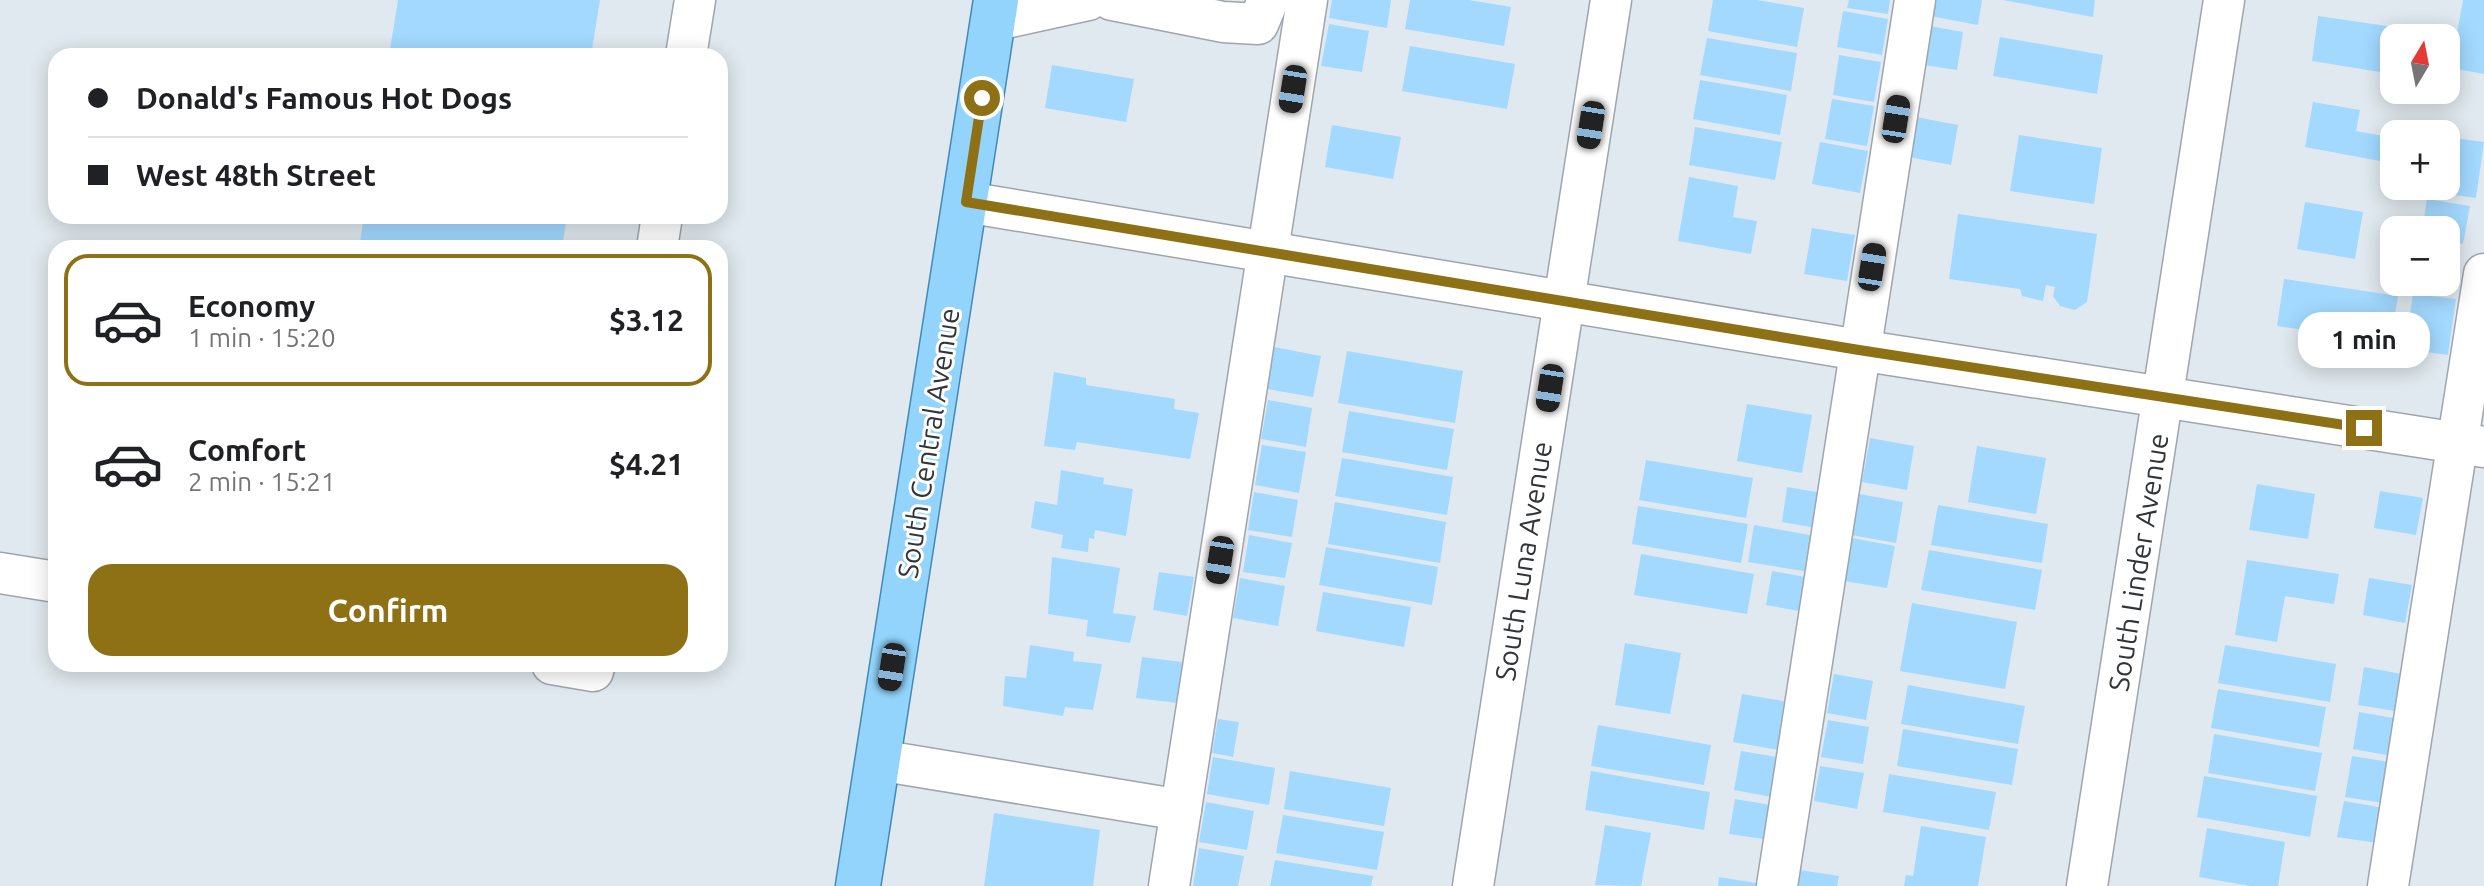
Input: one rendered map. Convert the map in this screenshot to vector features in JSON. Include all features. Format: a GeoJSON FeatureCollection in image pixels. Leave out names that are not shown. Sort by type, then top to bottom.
{"type":"FeatureCollection","features":[{"type":"Feature","properties":{"kind":"main road","name":"South Central Avenue"},"geometry":{"type":"LineString","coordinates":[[858,886],[994,11]]}},
{"type":"Feature","properties":{"kind":"street"},"geometry":{"type":"LineString","coordinates":[[687,48],[695,0]]}},
{"type":"Feature","properties":{"kind":"street"},"geometry":{"type":"LineString","coordinates":[[994,11],[1107,0],[1225,11],[1258,24],[1268,0]]}},
{"type":"Feature","properties":{"kind":"street"},"geometry":{"type":"LineString","coordinates":[[1169,886],[1307,0]]}},
{"type":"Feature","properties":{"kind":"street","name":"South Luna Avenue"},"geometry":{"type":"LineString","coordinates":[[1473,886],[1611,0]]}},
{"type":"Feature","properties":{"kind":"street"},"geometry":{"type":"LineString","coordinates":[[1777,886],[1915,0]]}},
{"type":"Feature","properties":{"kind":"street","name":"South Linder Avenue"},"geometry":{"type":"LineString","coordinates":[[2087,886],[2224,0]]}},
{"type":"Feature","properties":{"kind":"street"},"geometry":{"type":"LineString","coordinates":[[966,202],[1859,350],[2471,445]]}},
{"type":"Feature","properties":{"kind":"street"},"geometry":{"type":"LineString","coordinates":[[2388,886],[2471,445],[2484,274]]}},
{"type":"Feature","properties":{"kind":"street"},"geometry":{"type":"LineString","coordinates":[[0,573],[48,581]]}},
{"type":"Feature","properties":{"kind":"street"},"geometry":{"type":"LineString","coordinates":[[878,760],[1181,810]]}},
{"type":"Feature","properties":{"kind":"building"},"geometry":{"type":"Polygon","coordinates":[[[398,0],[600,0],[592,48],[390,48],[398,0]]]}},
{"type":"Feature","properties":{"kind":"building"},"geometry":{"type":"Polygon","coordinates":[[[1332,0],[1391,0],[1387,28],[1329,18],[1332,0]]]}},
{"type":"Feature","properties":{"kind":"building"},"geometry":{"type":"Polygon","coordinates":[[[1410,0],[1469,0],[1511,7],[1504,46],[1405,29],[1410,0]]]}},
{"type":"Feature","properties":{"kind":"building"},"geometry":{"type":"Polygon","coordinates":[[[1713,0],[1757,0],[1804,8],[1797,47],[1708,31],[1713,0]]]}},
{"type":"Feature","properties":{"kind":"building"},"geometry":{"type":"Polygon","coordinates":[[[1849,0],[1890,0],[1888,14],[1847,8],[1849,0]]]}},
{"type":"Feature","properties":{"kind":"building"},"geometry":{"type":"Polygon","coordinates":[[[1933,0],[1982,0],[1978,25],[1930,16],[1933,0]]]}},
{"type":"Feature","properties":{"kind":"building"},"geometry":{"type":"Polygon","coordinates":[[[2003,0],[2095,0],[2093,17],[2003,0]]]}},
{"type":"Feature","properties":{"kind":"building"},"geometry":{"type":"Polygon","coordinates":[[[2463,0],[2484,0],[2484,74],[2460,70],[2459,24],[2463,0]]]}},
{"type":"Feature","properties":{"kind":"building"},"geometry":{"type":"Polygon","coordinates":[[[1843,11],[1888,19],[1882,55],[1837,47],[1843,11]]]}},
{"type":"Feature","properties":{"kind":"building"},"geometry":{"type":"Polygon","coordinates":[[[2318,16],[2380,25],[2380,72],[2312,61],[2318,16]]]}},
{"type":"Feature","properties":{"kind":"building"},"geometry":{"type":"Polygon","coordinates":[[[1329,24],[1369,31],[1362,72],[1321,66],[1329,24]]]}},
{"type":"Feature","properties":{"kind":"building"},"geometry":{"type":"Polygon","coordinates":[[[1924,25],[1963,32],[1957,70],[1917,64],[1924,25]]]}},
{"type":"Feature","properties":{"kind":"building"},"geometry":{"type":"Polygon","coordinates":[[[2000,37],[2103,55],[2097,94],[1993,76],[2000,37]]]}},
{"type":"Feature","properties":{"kind":"building"},"geometry":{"type":"Polygon","coordinates":[[[1707,38],[1797,53],[1791,91],[1700,75],[1707,38]]]}},
{"type":"Feature","properties":{"kind":"building"},"geometry":{"type":"Polygon","coordinates":[[[1410,46],[1515,64],[1507,109],[1402,91],[1410,46]]]}},
{"type":"Feature","properties":{"kind":"building"},"geometry":{"type":"Polygon","coordinates":[[[1839,55],[1881,62],[1874,102],[1833,95],[1839,55]]]}},
{"type":"Feature","properties":{"kind":"building"},"geometry":{"type":"Polygon","coordinates":[[[1052,65],[1134,79],[1126,122],[1045,108],[1052,65]]]}},
{"type":"Feature","properties":{"kind":"building"},"geometry":{"type":"Polygon","coordinates":[[[1700,80],[1787,95],[1780,135],[1693,119],[1700,80]]]}},
{"type":"Feature","properties":{"kind":"building"},"geometry":{"type":"Polygon","coordinates":[[[1832,99],[1874,106],[1867,146],[1825,139],[1832,99]]]}},
{"type":"Feature","properties":{"kind":"building"},"geometry":{"type":"Polygon","coordinates":[[[2313,102],[2360,110],[2356,131],[2380,135],[2380,161],[2305,147],[2313,102]]]}},
{"type":"Feature","properties":{"kind":"building"},"geometry":{"type":"Polygon","coordinates":[[[1916,117],[1958,125],[1951,165],[1909,157],[1916,117]]]}},
{"type":"Feature","properties":{"kind":"building"},"geometry":{"type":"Polygon","coordinates":[[[1332,125],[1401,137],[1393,179],[1325,167],[1332,125]]]}},
{"type":"Feature","properties":{"kind":"building"},"geometry":{"type":"Polygon","coordinates":[[[1695,127],[1782,142],[1775,180],[1689,165],[1695,127]]]}},
{"type":"Feature","properties":{"kind":"building"},"geometry":{"type":"Polygon","coordinates":[[[2019,135],[2102,148],[2094,204],[2010,191],[2019,135]]]}},
{"type":"Feature","properties":{"kind":"building"},"geometry":{"type":"Polygon","coordinates":[[[2460,139],[2484,142],[2476,198],[2460,196],[2460,139]]]}},
{"type":"Feature","properties":{"kind":"building"},"geometry":{"type":"Polygon","coordinates":[[[1820,142],[1868,151],[1860,193],[1812,184],[1820,142]]]}},
{"type":"Feature","properties":{"kind":"building"},"geometry":{"type":"Polygon","coordinates":[[[1689,177],[1738,186],[1733,217],[1757,221],[1751,254],[1678,241],[1689,177]]]}},
{"type":"Feature","properties":{"kind":"building"},"geometry":{"type":"Polygon","coordinates":[[[2427,200],[2470,206],[2463,244],[2460,243],[2460,216],[2424,216],[2427,200]]]}},
{"type":"Feature","properties":{"kind":"building"},"geometry":{"type":"Polygon","coordinates":[[[2305,202],[2363,212],[2355,259],[2297,249],[2305,202]]]}},
{"type":"Feature","properties":{"kind":"building"},"geometry":{"type":"Polygon","coordinates":[[[1958,214],[2097,234],[2087,302],[2075,310],[2060,306],[2053,296],[2055,287],[2046,285],[2043,301],[2022,296],[2020,289],[1949,279],[1958,214]]]}},
{"type":"Feature","properties":{"kind":"building"},"geometry":{"type":"Polygon","coordinates":[[[363,224],[566,224],[563,240],[360,240],[363,224]]]}},
{"type":"Feature","properties":{"kind":"building"},"geometry":{"type":"Polygon","coordinates":[[[1812,228],[1855,235],[1847,281],[1804,274],[1812,228]]]}},
{"type":"Feature","properties":{"kind":"building"},"geometry":{"type":"Polygon","coordinates":[[[2284,279],[2380,293],[2380,296],[2398,296],[2390,343],[2277,326],[2284,279]]]}},
{"type":"Feature","properties":{"kind":"building"},"geometry":{"type":"Polygon","coordinates":[[[2413,296],[2456,299],[2448,355],[2405,349],[2413,296]]]}},
{"type":"Feature","properties":{"kind":"building"},"geometry":{"type":"Polygon","coordinates":[[[1274,347],[1321,356],[1313,397],[1267,389],[1274,347]]]}},
{"type":"Feature","properties":{"kind":"building"},"geometry":{"type":"Polygon","coordinates":[[[1347,351],[1463,371],[1455,423],[1338,403],[1347,351]]]}},
{"type":"Feature","properties":{"kind":"building"},"geometry":{"type":"Polygon","coordinates":[[[1054,372],[1086,378],[1086,385],[1175,399],[1174,409],[1199,413],[1190,459],[1077,442],[1075,450],[1044,446],[1054,372]]]}},
{"type":"Feature","properties":{"kind":"building"},"geometry":{"type":"Polygon","coordinates":[[[1268,400],[1312,408],[1306,447],[1261,439],[1268,400]]]}},
{"type":"Feature","properties":{"kind":"building"},"geometry":{"type":"Polygon","coordinates":[[[1747,404],[1812,415],[1802,473],[1737,461],[1747,404]]]}},
{"type":"Feature","properties":{"kind":"building"},"geometry":{"type":"Polygon","coordinates":[[[1349,411],[1454,429],[1447,470],[1342,452],[1349,411]]]}},
{"type":"Feature","properties":{"kind":"building"},"geometry":{"type":"Polygon","coordinates":[[[1870,438],[1914,446],[1907,490],[1862,482],[1870,438]]]}},
{"type":"Feature","properties":{"kind":"building"},"geometry":{"type":"Polygon","coordinates":[[[1262,445],[1306,452],[1299,493],[1255,485],[1262,445]]]}},
{"type":"Feature","properties":{"kind":"building"},"geometry":{"type":"Polygon","coordinates":[[[1977,446],[2046,458],[2036,514],[1968,502],[1977,446]]]}},
{"type":"Feature","properties":{"kind":"building"},"geometry":{"type":"Polygon","coordinates":[[[1342,458],[1453,477],[1447,515],[1335,496],[1342,458]]]}},
{"type":"Feature","properties":{"kind":"building"},"geometry":{"type":"Polygon","coordinates":[[[1646,460],[1753,478],[1746,518],[1639,500],[1646,460]]]}},
{"type":"Feature","properties":{"kind":"building"},"geometry":{"type":"Polygon","coordinates":[[[1061,470],[1104,478],[1103,484],[1133,489],[1126,536],[1095,530],[1094,539],[1089,538],[1088,552],[1061,548],[1063,535],[1031,528],[1035,501],[1057,505],[1061,470]]]}},
{"type":"Feature","properties":{"kind":"building"},"geometry":{"type":"Polygon","coordinates":[[[2257,484],[2315,494],[2308,539],[2249,530],[2257,484]]]}},
{"type":"Feature","properties":{"kind":"building"},"geometry":{"type":"Polygon","coordinates":[[[1787,487],[1828,494],[1822,529],[1782,522],[1787,487]]]}},
{"type":"Feature","properties":{"kind":"building"},"geometry":{"type":"Polygon","coordinates":[[[2380,491],[2423,498],[2416,535],[2374,528],[2380,491]]]}},
{"type":"Feature","properties":{"kind":"building"},"geometry":{"type":"Polygon","coordinates":[[[1254,492],[1298,500],[1292,537],[1248,530],[1254,492]]]}},
{"type":"Feature","properties":{"kind":"building"},"geometry":{"type":"Polygon","coordinates":[[[1859,494],[1903,502],[1896,543],[1851,535],[1859,494]]]}},
{"type":"Feature","properties":{"kind":"building"},"geometry":{"type":"Polygon","coordinates":[[[1335,502],[1446,522],[1440,563],[1328,544],[1335,502]]]}},
{"type":"Feature","properties":{"kind":"building"},"geometry":{"type":"Polygon","coordinates":[[[1938,505],[2048,524],[2042,563],[1931,545],[1938,505]]]}},
{"type":"Feature","properties":{"kind":"building"},"geometry":{"type":"Polygon","coordinates":[[[1638,506],[1748,524],[1741,563],[1632,544],[1638,506]]]}},
{"type":"Feature","properties":{"kind":"building"},"geometry":{"type":"Polygon","coordinates":[[[1754,525],[1815,536],[1809,572],[1748,562],[1754,525]]]}},
{"type":"Feature","properties":{"kind":"building"},"geometry":{"type":"Polygon","coordinates":[[[1249,535],[1292,543],[1285,578],[1243,572],[1249,535]]]}},
{"type":"Feature","properties":{"kind":"building"},"geometry":{"type":"Polygon","coordinates":[[[1852,538],[1895,546],[1887,588],[1844,581],[1852,538]]]}},
{"type":"Feature","properties":{"kind":"building"},"geometry":{"type":"Polygon","coordinates":[[[1326,547],[1438,567],[1432,605],[1319,585],[1326,547]]]}},
{"type":"Feature","properties":{"kind":"building"},"geometry":{"type":"Polygon","coordinates":[[[1929,550],[2042,570],[2035,610],[1921,590],[1929,550]]]}},
{"type":"Feature","properties":{"kind":"building"},"geometry":{"type":"Polygon","coordinates":[[[1641,554],[1754,574],[1747,614],[1634,595],[1641,554]]]}},
{"type":"Feature","properties":{"kind":"building"},"geometry":{"type":"Polygon","coordinates":[[[1052,557],[1120,568],[1113,613],[1136,616],[1130,643],[1086,636],[1088,620],[1048,614],[1052,557]]]}},
{"type":"Feature","properties":{"kind":"building"},"geometry":{"type":"Polygon","coordinates":[[[2247,560],[2339,574],[2334,604],[2285,596],[2277,642],[2235,635],[2247,560]]]}},
{"type":"Feature","properties":{"kind":"building"},"geometry":{"type":"Polygon","coordinates":[[[1772,571],[1805,577],[1799,611],[1766,605],[1772,571]]]}},
{"type":"Feature","properties":{"kind":"building"},"geometry":{"type":"Polygon","coordinates":[[[1159,572],[1194,577],[1187,616],[1153,610],[1159,572]]]}},
{"type":"Feature","properties":{"kind":"building"},"geometry":{"type":"Polygon","coordinates":[[[1240,578],[1285,586],[1278,626],[1233,618],[1240,578]]]}},
{"type":"Feature","properties":{"kind":"building"},"geometry":{"type":"Polygon","coordinates":[[[2369,578],[2412,585],[2405,623],[2363,615],[2369,578]]]}},
{"type":"Feature","properties":{"kind":"building"},"geometry":{"type":"Polygon","coordinates":[[[1323,592],[1411,607],[1404,647],[1316,631],[1323,592]]]}},
{"type":"Feature","properties":{"kind":"building"},"geometry":{"type":"Polygon","coordinates":[[[1912,603],[2017,622],[2005,689],[1900,671],[1912,603]]]}},
{"type":"Feature","properties":{"kind":"building"},"geometry":{"type":"Polygon","coordinates":[[[1625,643],[1681,653],[1670,714],[1615,705],[1625,643]]]}},
{"type":"Feature","properties":{"kind":"building"},"geometry":{"type":"Polygon","coordinates":[[[1030,645],[1074,652],[1073,661],[1102,664],[1093,710],[1065,707],[1063,716],[1003,706],[1005,676],[1026,678],[1030,645]]]}},
{"type":"Feature","properties":{"kind":"building"},"geometry":{"type":"Polygon","coordinates":[[[2225,645],[2336,664],[2330,702],[2218,683],[2225,645]]]}},
{"type":"Feature","properties":{"kind":"building"},"geometry":{"type":"Polygon","coordinates":[[[1142,657],[1182,662],[1177,703],[1136,698],[1142,657]]]}},
{"type":"Feature","properties":{"kind":"building"},"geometry":{"type":"Polygon","coordinates":[[[2364,667],[2407,675],[2401,712],[2358,705],[2364,667]]]}},
{"type":"Feature","properties":{"kind":"building"},"geometry":{"type":"Polygon","coordinates":[[[1834,674],[1873,681],[1866,720],[1827,713],[1834,674]]]}},
{"type":"Feature","properties":{"kind":"building"},"geometry":{"type":"Polygon","coordinates":[[[1908,685],[2025,706],[2018,744],[1901,724],[1908,685]]]}},
{"type":"Feature","properties":{"kind":"building"},"geometry":{"type":"Polygon","coordinates":[[[2218,689],[2326,707],[2319,747],[2211,728],[2218,689]]]}},
{"type":"Feature","properties":{"kind":"building"},"geometry":{"type":"Polygon","coordinates":[[[1742,694],[1794,703],[1785,751],[1733,742],[1742,694]]]}},
{"type":"Feature","properties":{"kind":"building"},"geometry":{"type":"Polygon","coordinates":[[[2359,712],[2399,719],[2392,756],[2353,749],[2359,712]]]}},
{"type":"Feature","properties":{"kind":"building"},"geometry":{"type":"Polygon","coordinates":[[[1218,719],[1239,722],[1233,757],[1212,753],[1218,719]]]}},
{"type":"Feature","properties":{"kind":"building"},"geometry":{"type":"Polygon","coordinates":[[[1828,720],[1869,727],[1863,764],[1821,757],[1828,720]]]}},
{"type":"Feature","properties":{"kind":"building"},"geometry":{"type":"Polygon","coordinates":[[[1598,725],[1711,745],[1704,785],[1591,766],[1598,725]]]}},
{"type":"Feature","properties":{"kind":"building"},"geometry":{"type":"Polygon","coordinates":[[[1903,729],[2018,749],[2012,785],[1897,766],[1903,729]]]}},
{"type":"Feature","properties":{"kind":"building"},"geometry":{"type":"Polygon","coordinates":[[[2214,734],[2322,753],[2315,791],[2208,773],[2214,734]]]}},
{"type":"Feature","properties":{"kind":"building"},"geometry":{"type":"Polygon","coordinates":[[[1741,751],[1783,758],[1777,798],[1734,790],[1741,751]]]}},
{"type":"Feature","properties":{"kind":"building"},"geometry":{"type":"Polygon","coordinates":[[[2352,756],[2390,762],[2383,803],[2345,797],[2352,756]]]}},
{"type":"Feature","properties":{"kind":"building"},"geometry":{"type":"Polygon","coordinates":[[[1213,757],[1275,768],[1269,805],[1207,794],[1213,757]]]}},
{"type":"Feature","properties":{"kind":"building"},"geometry":{"type":"Polygon","coordinates":[[[1820,766],[1864,773],[1857,809],[1814,801],[1820,766]]]}},
{"type":"Feature","properties":{"kind":"building"},"geometry":{"type":"Polygon","coordinates":[[[1290,771],[1391,788],[1384,826],[1284,809],[1290,771]]]}},
{"type":"Feature","properties":{"kind":"building"},"geometry":{"type":"Polygon","coordinates":[[[1591,771],[1710,792],[1704,830],[1585,810],[1591,771]]]}},
{"type":"Feature","properties":{"kind":"building"},"geometry":{"type":"Polygon","coordinates":[[[1889,774],[1996,792],[1989,830],[1883,812],[1889,774]]]}},
{"type":"Feature","properties":{"kind":"building"},"geometry":{"type":"Polygon","coordinates":[[[2204,776],[2317,796],[2310,837],[2197,817],[2204,776]]]}},
{"type":"Feature","properties":{"kind":"building"},"geometry":{"type":"Polygon","coordinates":[[[1735,799],[1777,806],[1771,840],[1729,834],[1735,799]]]}},
{"type":"Feature","properties":{"kind":"building"},"geometry":{"type":"Polygon","coordinates":[[[2344,801],[2384,808],[2378,843],[2337,837],[2344,801]]]}},
{"type":"Feature","properties":{"kind":"building"},"geometry":{"type":"Polygon","coordinates":[[[1206,802],[1254,811],[1247,850],[1199,842],[1206,802]]]}},
{"type":"Feature","properties":{"kind":"building"},"geometry":{"type":"Polygon","coordinates":[[[994,813],[1100,830],[1093,886],[984,886],[994,813]]]}},
{"type":"Feature","properties":{"kind":"building"},"geometry":{"type":"Polygon","coordinates":[[[1283,815],[1384,832],[1377,870],[1276,853],[1283,815]]]}},
{"type":"Feature","properties":{"kind":"building"},"geometry":{"type":"Polygon","coordinates":[[[1605,825],[1651,833],[1641,886],[1595,885],[1605,825]]]}},
{"type":"Feature","properties":{"kind":"building"},"geometry":{"type":"Polygon","coordinates":[[[1921,826],[1986,837],[1978,886],[1904,886],[1906,875],[1913,876],[1921,826]]]}},
{"type":"Feature","properties":{"kind":"building"},"geometry":{"type":"Polygon","coordinates":[[[2207,828],[2285,842],[2278,886],[2250,886],[2199,877],[2207,828]]]}},
{"type":"Feature","properties":{"kind":"building"},"geometry":{"type":"Polygon","coordinates":[[[1199,848],[1244,856],[1238,886],[1193,886],[1199,848]]]}},
{"type":"Feature","properties":{"kind":"building"},"geometry":{"type":"Polygon","coordinates":[[[1275,860],[1373,876],[1371,886],[1270,886],[1275,860]]]}},
{"type":"Feature","properties":{"kind":"building"},"geometry":{"type":"Polygon","coordinates":[[[1800,870],[1839,876],[1837,886],[1797,886],[1800,870]]]}},
{"type":"Feature","properties":{"kind":"building"},"geometry":{"type":"Polygon","coordinates":[[[1719,877],[1762,884],[1762,886],[1718,886],[1719,877]]]}},
{"type":"Feature","properties":{"kind":"route"},"geometry":{"type":"LineString","coordinates":[[982,98],[966,202],[1859,350],[2364,428]]}}]}
